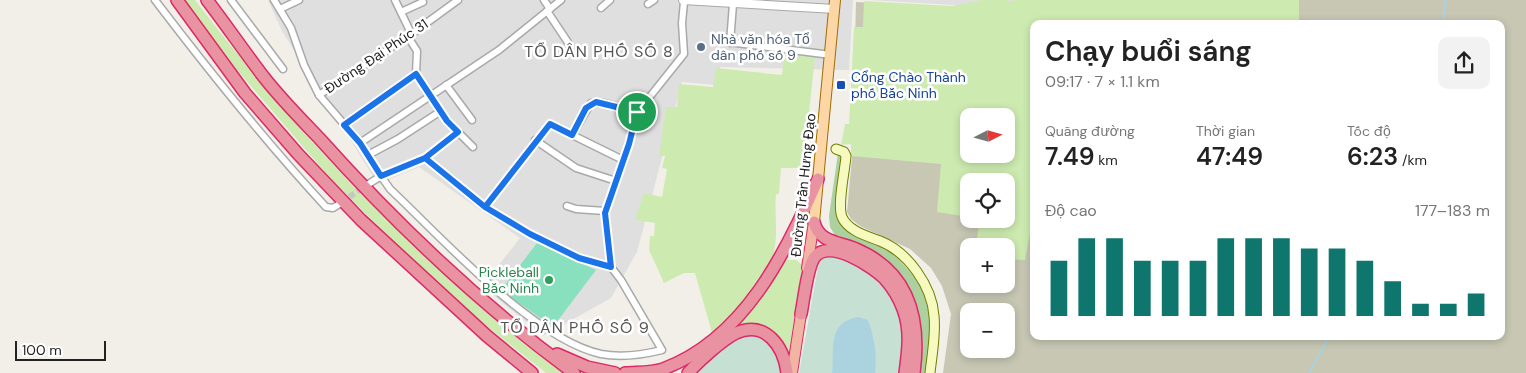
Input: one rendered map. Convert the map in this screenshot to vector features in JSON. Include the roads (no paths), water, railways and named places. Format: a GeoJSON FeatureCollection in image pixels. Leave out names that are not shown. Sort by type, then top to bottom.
{"type":"FeatureCollection","features":[{"type":"Feature","properties":{"kind":"highway"},"geometry":{"type":"LineString","coordinates":[[177,0],[245,93],[298,154],[361,220],[526,373]]}},
{"type":"Feature","properties":{"kind":"highway"},"geometry":{"type":"LineString","coordinates":[[207,0],[264,77],[358,182],[408,232],[491,306],[534,344],[574,373]]}},
{"type":"Feature","properties":{"kind":"highway"},"geometry":{"type":"LineString","coordinates":[[625,373],[661,370],[694,355],[723,333],[770,274],[802,216],[818,179]]}},
{"type":"Feature","properties":{"kind":"highway"},"geometry":{"type":"LineString","coordinates":[[814,222],[825,238],[866,254],[884,268],[899,284],[906,296],[915,321],[917,347],[914,373]]}},
{"type":"Feature","properties":{"kind":"highway","name":"Đường Trần Hưng Đạo"},"geometry":{"type":"LineString","coordinates":[[792,373],[814,222]]}},
{"type":"Feature","properties":{"kind":"highway"},"geometry":{"type":"LineString","coordinates":[[801,314],[813,261],[818,254],[825,251],[835,252],[868,265],[890,285],[904,312],[909,340],[905,373]]}},
{"type":"Feature","properties":{"kind":"highway"},"geometry":{"type":"LineString","coordinates":[[491,306],[554,353],[587,367],[616,373]]}},
{"type":"Feature","properties":{"kind":"highway"},"geometry":{"type":"LineString","coordinates":[[688,373],[735,334],[753,330],[769,336],[778,343],[784,356],[787,373]]}},
{"type":"Feature","properties":{"kind":"highway"},"geometry":{"type":"LineString","coordinates":[[487,336],[532,373]]}},
{"type":"Feature","properties":{"kind":"main road","name":"Đường Trần Hưng Đạo"},"geometry":{"type":"LineString","coordinates":[[814,222],[835,5]]}},
{"type":"Feature","properties":{"kind":"main road"},"geometry":{"type":"LineString","coordinates":[[836,149],[844,152],[846,156],[841,208],[844,222],[850,228],[883,242],[902,256],[918,274],[930,298],[934,326],[930,373]]}},
{"type":"Feature","properties":{"kind":"street"},"geometry":{"type":"LineString","coordinates":[[155,0],[195,53],[315,195],[329,209],[341,202]]}},
{"type":"Feature","properties":{"kind":"street"},"geometry":{"type":"LineString","coordinates":[[232,0],[283,70]]}},
{"type":"Feature","properties":{"kind":"street"},"geometry":{"type":"LineString","coordinates":[[274,0],[291,28],[304,65],[319,95],[360,143],[390,189],[482,276],[545,328],[584,348],[605,354],[639,356],[662,350],[621,280],[611,267],[605,211],[637,112],[684,54],[682,23],[684,1],[733,4],[835,5]]}},
{"type":"Feature","properties":{"kind":"street"},"geometry":{"type":"LineString","coordinates":[[280,9],[299,0]]}},
{"type":"Feature","properties":{"kind":"street"},"geometry":{"type":"LineString","coordinates":[[395,0],[410,35],[410,40],[417,51],[416,74],[441,111],[472,147]]}},
{"type":"Feature","properties":{"kind":"street"},"geometry":{"type":"LineString","coordinates":[[401,12],[423,2],[422,0]]}},
{"type":"Feature","properties":{"kind":"street","name":"Đường Đại Phúc 31"},"geometry":{"type":"LineString","coordinates":[[319,95],[410,35],[458,0]]}},
{"type":"Feature","properties":{"kind":"street"},"geometry":{"type":"LineString","coordinates":[[544,0],[571,47]]}},
{"type":"Feature","properties":{"kind":"street"},"geometry":{"type":"LineString","coordinates":[[360,143],[499,50],[561,0]]}},
{"type":"Feature","properties":{"kind":"street"},"geometry":{"type":"LineString","coordinates":[[602,8],[610,0]]}},
{"type":"Feature","properties":{"kind":"street"},"geometry":{"type":"LineString","coordinates":[[730,43],[733,4]]}},
{"type":"Feature","properties":{"kind":"street"},"geometry":{"type":"LineString","coordinates":[[720,41],[831,55]]}},
{"type":"Feature","properties":{"kind":"street"},"geometry":{"type":"LineString","coordinates":[[344,125],[416,74]]}},
{"type":"Feature","properties":{"kind":"street"},"geometry":{"type":"LineString","coordinates":[[446,85],[472,120]]}},
{"type":"Feature","properties":{"kind":"street"},"geometry":{"type":"LineString","coordinates":[[572,135],[591,103],[604,103],[637,112]]}},
{"type":"Feature","properties":{"kind":"street"},"geometry":{"type":"LineString","coordinates":[[368,155],[398,139],[441,111]]}},
{"type":"Feature","properties":{"kind":"street"},"geometry":{"type":"LineString","coordinates":[[485,207],[535,140],[550,124],[623,160]]}},
{"type":"Feature","properties":{"kind":"street"},"geometry":{"type":"LineString","coordinates":[[367,185],[381,176],[425,158],[458,132]]}},
{"type":"Feature","properties":{"kind":"street"},"geometry":{"type":"LineString","coordinates":[[535,140],[576,168],[616,181]]}},
{"type":"Feature","properties":{"kind":"street"},"geometry":{"type":"LineString","coordinates":[[425,158],[485,207],[545,242],[579,258],[611,267]]}},
{"type":"Feature","properties":{"kind":"street"},"geometry":{"type":"LineString","coordinates":[[567,206],[576,209],[605,211]]}},
{"type":"Feature","properties":{"kind":"water"},"geometry":{"type":"Polygon","coordinates":[[[858,317],[868,320],[870,326],[875,346],[875,373],[832,373],[833,346],[837,331],[848,320],[858,317]]]}},
{"type":"Feature","properties":{"kind":"waterway"},"geometry":{"type":"LineString","coordinates":[[1444,20],[1446,0]]}},
{"type":"Feature","properties":{"kind":"waterway"},"geometry":{"type":"LineString","coordinates":[[1309,373],[1328,340]]}},
{"type":"Feature","properties":{"kind":"tunnel"},"geometry":{"type":"LineString","coordinates":[[342,202],[365,186]]}},
{"type":"Feature","properties":{"kind":"place","name":"Nhà văn hóa Tổ dân phố số 9"},"geometry":{"type":"Point","coordinates":[701,47]}},
{"type":"Feature","properties":{"kind":"place","name":"Cổng Chào Thành phố Bắc Ninh"},"geometry":{"type":"Point","coordinates":[841,85]}},
{"type":"Feature","properties":{"kind":"place","name":"Pickleball Bắc Ninh"},"geometry":{"type":"Point","coordinates":[549,280]}},
{"type":"Feature","properties":{"kind":"district","name":"TỔ DÂN PHỐ SỐ 8"},"geometry":{"type":"Point","coordinates":[599,51]}},
{"type":"Feature","properties":{"kind":"district","name":"TỔ DÂN PHỐ SỐ 9"},"geometry":{"type":"Point","coordinates":[575,327]}}]}
